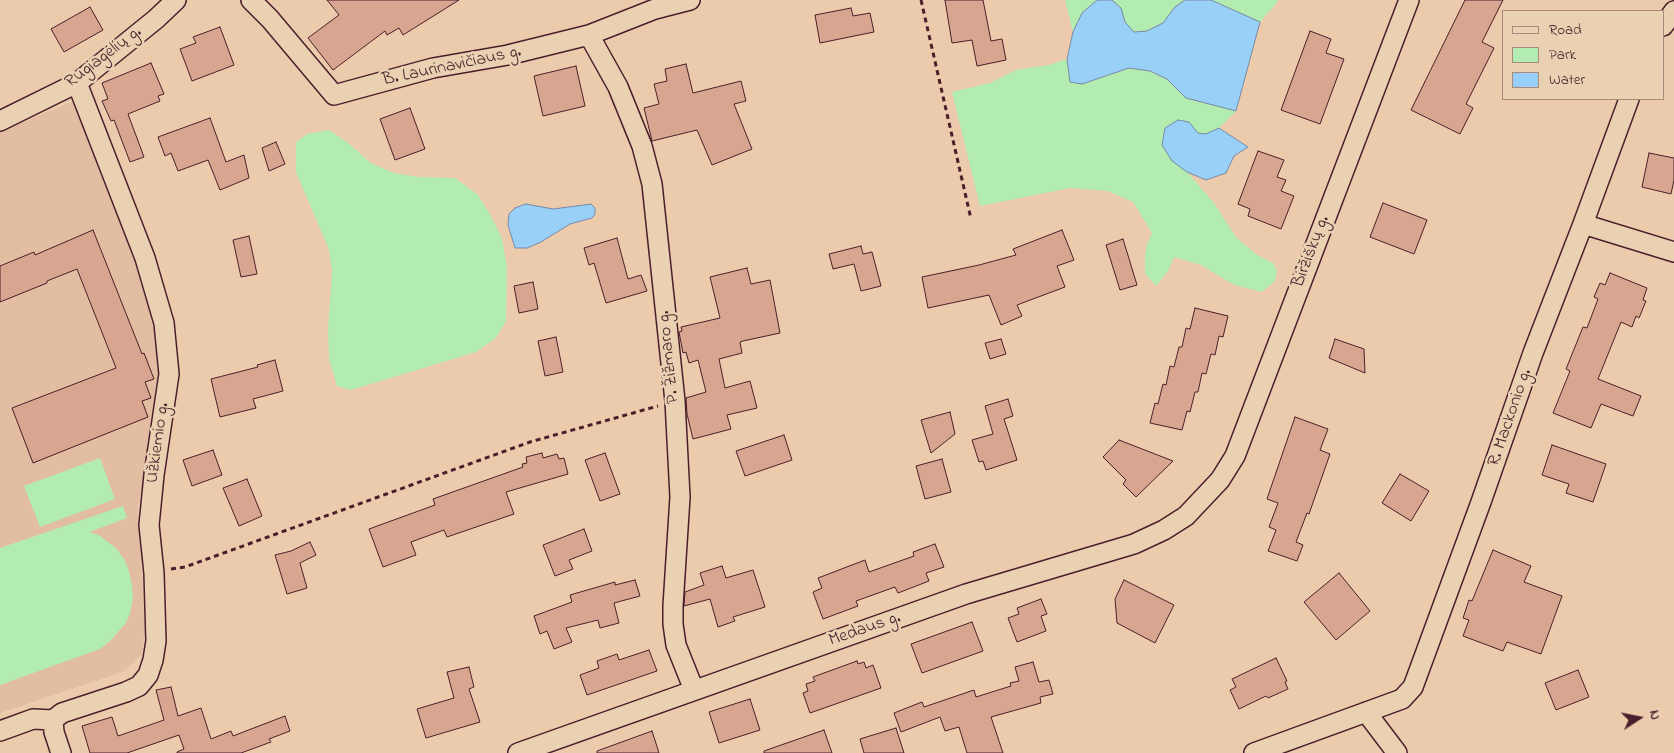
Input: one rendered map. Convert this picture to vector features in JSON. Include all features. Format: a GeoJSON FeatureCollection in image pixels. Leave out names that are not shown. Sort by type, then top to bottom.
{"type":"FeatureCollection","features":[{"type":"Feature","properties":{"kind":"street","name":"Rugiagėlių g."},"geometry":{"type":"LineString","coordinates":[[0,121],[77,83],[156,19],[176,0]]}},
{"type":"Feature","properties":{"kind":"street","name":"B. Laurinavičiaus g."},"geometry":{"type":"LineString","coordinates":[[251,0],[270,19],[334,96],[433,68],[508,55],[589,35],[655,9],[690,0]]}},
{"type":"Feature","properties":{"kind":"street","name":"Biržiškų g."},"geometry":{"type":"LineString","coordinates":[[1204,498],[1220,480],[1235,456],[1409,0]]}},
{"type":"Feature","properties":{"kind":"street","name":"P. Žižmaro g."},"geometry":{"type":"LineString","coordinates":[[589,35],[618,87],[642,146],[652,184],[675,401],[680,497],[673,624],[676,645],[694,690]]}},
{"type":"Feature","properties":{"kind":"street","name":"Užkiemio g."},"geometry":{"type":"LineString","coordinates":[[53,720],[62,713],[139,686],[148,675],[156,641],[150,515],[169,374],[164,323],[145,258],[77,83]]}},
{"type":"Feature","properties":{"kind":"street","name":"R. Mackonio g."},"geometry":{"type":"LineString","coordinates":[[1254,753],[1402,698],[1413,687],[1533,353],[1629,100]]}},
{"type":"Feature","properties":{"kind":"street"},"geometry":{"type":"LineString","coordinates":[[1583,224],[1674,252]]}},
{"type":"Feature","properties":{"kind":"street","name":"Medaus g."},"geometry":{"type":"LineString","coordinates":[[518,753],[541,749],[694,690],[966,594],[1134,544],[1179,521],[1204,498]]}},
{"type":"Feature","properties":{"kind":"street"},"geometry":{"type":"LineString","coordinates":[[1366,712],[1397,753]]}},
{"type":"Feature","properties":{"kind":"street"},"geometry":{"type":"LineString","coordinates":[[0,731],[33,719],[53,720],[54,732],[61,753]]}},
{"type":"Feature","properties":{"kind":"path"},"geometry":{"type":"LineString","coordinates":[[921,0],[970,219]]}},
{"type":"Feature","properties":{"kind":"path"},"geometry":{"type":"LineString","coordinates":[[154,573],[185,567],[530,442],[675,401]]}},
{"type":"Feature","properties":{"kind":"shaded area"},"geometry":{"type":"Polygon","coordinates":[[[74,101],[142,274],[157,331],[160,384],[154,430],[138,507],[145,630],[142,654],[123,672],[0,713],[0,132],[74,101]]]}},
{"type":"Feature","properties":{"kind":"green space"},"geometry":{"type":"Polygon","coordinates":[[[1065,0],[1097,0],[1082,13],[1073,32],[1065,0]]]}},
{"type":"Feature","properties":{"kind":"green space"},"geometry":{"type":"Polygon","coordinates":[[[1112,0],[1185,0],[1175,7],[1163,23],[1147,31],[1134,32],[1125,22],[1121,8],[1112,0]]]}},
{"type":"Feature","properties":{"kind":"green space"},"geometry":{"type":"Polygon","coordinates":[[[1211,0],[1278,0],[1260,22],[1211,0]]]}},
{"type":"Feature","properties":{"kind":"green space"},"geometry":{"type":"Polygon","coordinates":[[[1067,59],[1070,82],[1082,84],[1129,68],[1150,71],[1167,79],[1186,98],[1236,111],[1219,128],[1206,134],[1198,133],[1194,129],[1172,161],[1187,172],[1214,203],[1236,237],[1257,255],[1273,263],[1277,271],[1275,281],[1262,292],[1234,285],[1201,265],[1174,257],[1168,271],[1156,286],[1145,274],[1145,255],[1152,233],[1133,202],[1108,191],[1070,188],[980,206],[952,92],[990,83],[1016,70],[1049,65],[1067,59]]]}},
{"type":"Feature","properties":{"kind":"green space"},"geometry":{"type":"Polygon","coordinates":[[[329,130],[348,143],[371,163],[394,173],[419,177],[455,178],[478,195],[502,238],[507,268],[506,321],[496,338],[476,352],[351,390],[337,386],[329,359],[328,329],[332,272],[329,250],[296,172],[296,142],[307,134],[329,130]]]}},
{"type":"Feature","properties":{"kind":"green space"},"geometry":{"type":"Polygon","coordinates":[[[100,458],[115,499],[40,527],[24,486],[100,458]]]}},
{"type":"Feature","properties":{"kind":"green space"},"geometry":{"type":"Polygon","coordinates":[[[123,506],[127,518],[89,532],[99,535],[116,548],[124,559],[129,571],[133,598],[130,614],[125,624],[100,649],[0,685],[0,548],[123,506]]]}},
{"type":"Feature","properties":{"kind":"water"},"geometry":{"type":"Polygon","coordinates":[[[1097,0],[1112,0],[1121,8],[1125,22],[1134,32],[1147,31],[1163,23],[1175,7],[1185,0],[1211,0],[1260,22],[1236,111],[1186,98],[1167,79],[1150,71],[1129,68],[1082,84],[1070,82],[1067,59],[1073,32],[1082,13],[1097,0]]]}},
{"type":"Feature","properties":{"kind":"water"},"geometry":{"type":"Polygon","coordinates":[[[1178,120],[1189,122],[1198,133],[1206,134],[1219,128],[1248,147],[1234,156],[1226,173],[1206,180],[1187,172],[1172,161],[1162,145],[1165,128],[1178,120]]]}},
{"type":"Feature","properties":{"kind":"water"},"geometry":{"type":"Polygon","coordinates":[[[526,204],[553,209],[591,204],[595,208],[595,214],[592,218],[570,224],[541,242],[527,248],[515,248],[508,225],[509,214],[515,208],[526,204]]]}},
{"type":"Feature","properties":{"kind":"building"},"geometry":{"type":"Polygon","coordinates":[[[327,0],[459,0],[403,35],[399,28],[387,35],[385,31],[333,70],[308,38],[339,15],[327,0]]]}},
{"type":"Feature","properties":{"kind":"building"},"geometry":{"type":"Polygon","coordinates":[[[945,0],[983,0],[991,41],[1002,39],[1006,60],[977,66],[972,40],[952,43],[945,0]]]}},
{"type":"Feature","properties":{"kind":"building"},"geometry":{"type":"Polygon","coordinates":[[[1465,0],[1503,0],[1482,42],[1494,48],[1466,104],[1473,108],[1460,134],[1411,110],[1465,0]]]}},
{"type":"Feature","properties":{"kind":"building"},"geometry":{"type":"Polygon","coordinates":[[[90,7],[103,30],[64,52],[51,29],[90,7]]]}},
{"type":"Feature","properties":{"kind":"building"},"geometry":{"type":"Polygon","coordinates":[[[851,8],[853,16],[870,13],[874,32],[820,43],[815,15],[851,8]]]}},
{"type":"Feature","properties":{"kind":"building"},"geometry":{"type":"Polygon","coordinates":[[[220,27],[234,65],[192,81],[180,49],[196,43],[193,37],[220,27]]]}},
{"type":"Feature","properties":{"kind":"building"},"geometry":{"type":"Polygon","coordinates":[[[1310,31],[1331,39],[1326,53],[1344,59],[1320,124],[1281,110],[1310,31]]]}},
{"type":"Feature","properties":{"kind":"building"},"geometry":{"type":"Polygon","coordinates":[[[151,63],[164,94],[158,96],[160,101],[128,114],[144,157],[130,162],[114,120],[111,121],[102,101],[108,99],[102,83],[151,63]]]}},
{"type":"Feature","properties":{"kind":"building"},"geometry":{"type":"Polygon","coordinates":[[[686,64],[693,93],[741,81],[746,101],[734,104],[752,149],[712,165],[697,130],[652,141],[644,108],[659,104],[654,84],[667,81],[665,69],[686,64]]]}},
{"type":"Feature","properties":{"kind":"building"},"geometry":{"type":"Polygon","coordinates":[[[576,66],[585,106],[543,116],[534,76],[576,66]]]}},
{"type":"Feature","properties":{"kind":"building"},"geometry":{"type":"Polygon","coordinates":[[[410,108],[425,149],[395,160],[380,119],[410,108]]]}},
{"type":"Feature","properties":{"kind":"building"},"geometry":{"type":"Polygon","coordinates":[[[210,118],[226,162],[244,155],[249,178],[220,190],[208,160],[178,171],[171,153],[165,156],[158,137],[210,118]]]}},
{"type":"Feature","properties":{"kind":"building"},"geometry":{"type":"Polygon","coordinates":[[[276,142],[285,164],[269,171],[262,148],[276,142]]]}},
{"type":"Feature","properties":{"kind":"building"},"geometry":{"type":"Polygon","coordinates":[[[1258,151],[1284,160],[1277,177],[1286,180],[1281,191],[1294,196],[1281,229],[1248,216],[1250,209],[1238,204],[1258,151]]]}},
{"type":"Feature","properties":{"kind":"building"},"geometry":{"type":"Polygon","coordinates":[[[1649,153],[1674,158],[1674,180],[1671,194],[1642,187],[1649,153]]]}},
{"type":"Feature","properties":{"kind":"building"},"geometry":{"type":"Polygon","coordinates":[[[1383,203],[1427,220],[1414,254],[1370,237],[1383,203]]]}},
{"type":"Feature","properties":{"kind":"building"},"geometry":{"type":"Polygon","coordinates":[[[93,230],[142,354],[144,353],[154,379],[145,382],[151,398],[142,401],[148,417],[33,463],[12,408],[116,368],[77,269],[0,302],[0,266],[34,252],[35,255],[93,230]]]}},
{"type":"Feature","properties":{"kind":"building"},"geometry":{"type":"Polygon","coordinates":[[[1062,230],[1074,260],[1057,266],[1065,287],[1017,305],[1022,316],[1001,325],[989,295],[928,308],[922,277],[1016,255],[1013,249],[1062,230]]]}},
{"type":"Feature","properties":{"kind":"building"},"geometry":{"type":"Polygon","coordinates":[[[249,236],[257,274],[241,277],[233,240],[249,236]]]}},
{"type":"Feature","properties":{"kind":"building"},"geometry":{"type":"Polygon","coordinates":[[[617,238],[628,279],[641,275],[647,291],[606,303],[594,263],[589,265],[584,248],[617,238]]]}},
{"type":"Feature","properties":{"kind":"building"},"geometry":{"type":"Polygon","coordinates":[[[1123,239],[1137,285],[1120,290],[1106,245],[1123,239]]]}},
{"type":"Feature","properties":{"kind":"building"},"geometry":{"type":"Polygon","coordinates":[[[861,246],[863,254],[872,252],[881,286],[861,291],[854,264],[833,269],[829,254],[861,246]]]}},
{"type":"Feature","properties":{"kind":"building"},"geometry":{"type":"Polygon","coordinates":[[[747,268],[751,284],[770,280],[780,333],[740,342],[742,353],[719,359],[725,388],[750,381],[757,408],[727,415],[731,429],[693,439],[687,414],[686,398],[706,392],[698,360],[689,363],[686,352],[683,353],[679,332],[682,331],[681,327],[720,318],[710,277],[747,268]]]}},
{"type":"Feature","properties":{"kind":"building"},"geometry":{"type":"Polygon","coordinates":[[[1610,273],[1647,288],[1643,300],[1646,301],[1639,318],[1636,316],[1632,327],[1621,322],[1598,379],[1641,396],[1633,416],[1601,404],[1591,428],[1553,413],[1570,371],[1566,369],[1583,327],[1587,328],[1598,299],[1594,297],[1600,283],[1605,285],[1610,273]]]}},
{"type":"Feature","properties":{"kind":"building"},"geometry":{"type":"Polygon","coordinates":[[[533,282],[538,309],[519,313],[514,286],[533,282]]]}},
{"type":"Feature","properties":{"kind":"building"},"geometry":{"type":"Polygon","coordinates":[[[1195,308],[1228,316],[1223,337],[1219,336],[1215,355],[1211,354],[1206,374],[1202,373],[1198,392],[1195,392],[1190,412],[1187,411],[1182,430],[1150,423],[1155,403],[1158,404],[1163,384],[1166,385],[1170,366],[1174,367],[1179,347],[1182,347],[1186,328],[1190,329],[1195,308]]]}},
{"type":"Feature","properties":{"kind":"building"},"geometry":{"type":"Polygon","coordinates":[[[556,337],[563,372],[545,376],[538,341],[556,337]]]}},
{"type":"Feature","properties":{"kind":"building"},"geometry":{"type":"Polygon","coordinates":[[[1001,339],[1006,354],[990,359],[985,343],[1001,339]]]}},
{"type":"Feature","properties":{"kind":"building"},"geometry":{"type":"Polygon","coordinates":[[[1335,339],[1364,349],[1365,373],[1329,358],[1335,339]]]}},
{"type":"Feature","properties":{"kind":"building"},"geometry":{"type":"Polygon","coordinates":[[[275,360],[283,391],[253,399],[256,408],[220,417],[211,379],[258,367],[257,365],[275,360]]]}},
{"type":"Feature","properties":{"kind":"building"},"geometry":{"type":"Polygon","coordinates":[[[1008,399],[1013,416],[1004,419],[1017,460],[986,470],[983,461],[979,462],[972,440],[993,434],[985,406],[1008,399]]]}},
{"type":"Feature","properties":{"kind":"building"},"geometry":{"type":"Polygon","coordinates":[[[950,412],[955,434],[931,453],[921,420],[950,412]]]}},
{"type":"Feature","properties":{"kind":"building"},"geometry":{"type":"Polygon","coordinates":[[[1295,417],[1328,429],[1320,450],[1330,454],[1309,514],[1307,513],[1296,542],[1303,545],[1297,561],[1268,551],[1276,530],[1269,527],[1278,503],[1267,499],[1295,417]]]}},
{"type":"Feature","properties":{"kind":"building"},"geometry":{"type":"Polygon","coordinates":[[[784,435],[792,460],[745,476],[736,451],[784,435]]]}},
{"type":"Feature","properties":{"kind":"building"},"geometry":{"type":"Polygon","coordinates":[[[1119,440],[1173,461],[1136,497],[1123,484],[1126,480],[1103,457],[1119,440]]]}},
{"type":"Feature","properties":{"kind":"building"},"geometry":{"type":"Polygon","coordinates":[[[1552,445],[1606,464],[1593,502],[1566,493],[1569,484],[1542,475],[1552,445]]]}},
{"type":"Feature","properties":{"kind":"building"},"geometry":{"type":"Polygon","coordinates":[[[213,450],[222,475],[192,486],[183,460],[213,450]]]}},
{"type":"Feature","properties":{"kind":"building"},"geometry":{"type":"Polygon","coordinates":[[[542,453],[543,458],[557,454],[559,459],[564,458],[568,474],[506,492],[514,514],[447,537],[444,530],[411,542],[416,555],[383,567],[369,529],[435,505],[433,499],[523,467],[522,464],[527,463],[526,457],[542,453]]]}},
{"type":"Feature","properties":{"kind":"building"},"geometry":{"type":"Polygon","coordinates":[[[605,453],[620,494],[600,501],[585,460],[605,453]]]}},
{"type":"Feature","properties":{"kind":"building"},"geometry":{"type":"Polygon","coordinates":[[[942,459],[951,492],[925,499],[916,466],[942,459]]]}},
{"type":"Feature","properties":{"kind":"building"},"geometry":{"type":"Polygon","coordinates":[[[1400,474],[1429,491],[1411,521],[1382,503],[1400,474]]]}},
{"type":"Feature","properties":{"kind":"building"},"geometry":{"type":"Polygon","coordinates":[[[247,479],[262,516],[239,526],[223,488],[247,479]]]}},
{"type":"Feature","properties":{"kind":"building"},"geometry":{"type":"Polygon","coordinates":[[[584,529],[592,551],[569,560],[573,569],[555,576],[543,545],[584,529]]]}},
{"type":"Feature","properties":{"kind":"building"},"geometry":{"type":"Polygon","coordinates":[[[310,542],[316,555],[300,563],[307,588],[287,594],[275,555],[291,551],[310,542]]]}},
{"type":"Feature","properties":{"kind":"building"},"geometry":{"type":"Polygon","coordinates":[[[935,544],[944,567],[926,573],[929,581],[898,593],[895,587],[856,601],[858,606],[823,619],[813,592],[822,588],[818,578],[865,560],[869,572],[914,556],[913,552],[935,544]]]}},
{"type":"Feature","properties":{"kind":"building"},"geometry":{"type":"Polygon","coordinates":[[[1493,550],[1531,566],[1524,582],[1562,596],[1541,654],[1507,642],[1503,651],[1463,636],[1469,620],[1463,618],[1469,600],[1472,601],[1493,550]]]}},
{"type":"Feature","properties":{"kind":"building"},"geometry":{"type":"Polygon","coordinates":[[[722,566],[726,578],[753,570],[765,607],[733,617],[735,621],[718,627],[710,599],[684,606],[685,592],[704,585],[700,573],[722,566]]]}},
{"type":"Feature","properties":{"kind":"building"},"geometry":{"type":"Polygon","coordinates":[[[1339,573],[1370,611],[1336,640],[1304,602],[1339,573]]]}},
{"type":"Feature","properties":{"kind":"building"},"geometry":{"type":"Polygon","coordinates":[[[635,580],[640,596],[614,603],[619,623],[600,628],[598,620],[566,628],[572,642],[554,649],[547,631],[540,634],[534,616],[572,602],[570,595],[615,582],[615,585],[635,580]]]}},
{"type":"Feature","properties":{"kind":"building"},"geometry":{"type":"Polygon","coordinates":[[[1124,580],[1174,605],[1155,643],[1117,623],[1115,599],[1124,580]]]}},
{"type":"Feature","properties":{"kind":"building"},"geometry":{"type":"Polygon","coordinates":[[[1041,599],[1047,614],[1041,616],[1046,631],[1017,642],[1008,618],[1019,614],[1017,608],[1041,599]]]}},
{"type":"Feature","properties":{"kind":"building"},"geometry":{"type":"Polygon","coordinates":[[[972,622],[983,651],[922,673],[911,644],[972,622]]]}},
{"type":"Feature","properties":{"kind":"building"},"geometry":{"type":"Polygon","coordinates":[[[649,650],[657,671],[587,695],[580,675],[599,668],[597,661],[617,654],[619,660],[649,650]]]}},
{"type":"Feature","properties":{"kind":"building"},"geometry":{"type":"Polygon","coordinates":[[[1276,658],[1287,681],[1285,682],[1288,689],[1268,698],[1266,696],[1239,709],[1230,690],[1236,687],[1232,679],[1276,658]]]}},
{"type":"Feature","properties":{"kind":"building"},"geometry":{"type":"Polygon","coordinates":[[[857,661],[858,664],[864,662],[866,668],[873,665],[881,688],[810,713],[803,693],[808,691],[806,684],[815,681],[813,677],[857,661]]]}},
{"type":"Feature","properties":{"kind":"building"},"geometry":{"type":"Polygon","coordinates":[[[1033,662],[1039,682],[1049,680],[1053,694],[1040,697],[1041,703],[991,717],[1003,753],[967,753],[959,727],[945,731],[940,717],[901,732],[894,713],[922,702],[924,707],[974,690],[976,697],[1011,686],[1010,683],[1019,681],[1015,667],[1033,662]]]}},
{"type":"Feature","properties":{"kind":"building"},"geometry":{"type":"Polygon","coordinates":[[[469,667],[474,687],[469,689],[480,722],[426,738],[417,709],[454,698],[447,672],[469,667]]]}},
{"type":"Feature","properties":{"kind":"building"},"geometry":{"type":"Polygon","coordinates":[[[1578,670],[1589,697],[1556,710],[1545,683],[1578,670]]]}},
{"type":"Feature","properties":{"kind":"building"},"geometry":{"type":"Polygon","coordinates":[[[171,687],[178,716],[201,708],[211,739],[231,731],[233,736],[285,716],[290,731],[269,739],[271,742],[241,753],[177,753],[184,749],[179,735],[127,753],[90,753],[82,726],[112,717],[118,736],[164,720],[156,690],[171,687]]]}},
{"type":"Feature","properties":{"kind":"building"},"geometry":{"type":"Polygon","coordinates":[[[750,699],[760,730],[719,743],[709,712],[750,699]]]}},
{"type":"Feature","properties":{"kind":"building"},"geometry":{"type":"Polygon","coordinates":[[[896,728],[904,753],[864,753],[860,739],[896,728]]]}},
{"type":"Feature","properties":{"kind":"building"},"geometry":{"type":"Polygon","coordinates":[[[824,730],[832,753],[764,753],[764,751],[824,730]]]}},
{"type":"Feature","properties":{"kind":"building"},"geometry":{"type":"Polygon","coordinates":[[[652,731],[659,753],[597,753],[597,751],[652,731]]]}}]}
